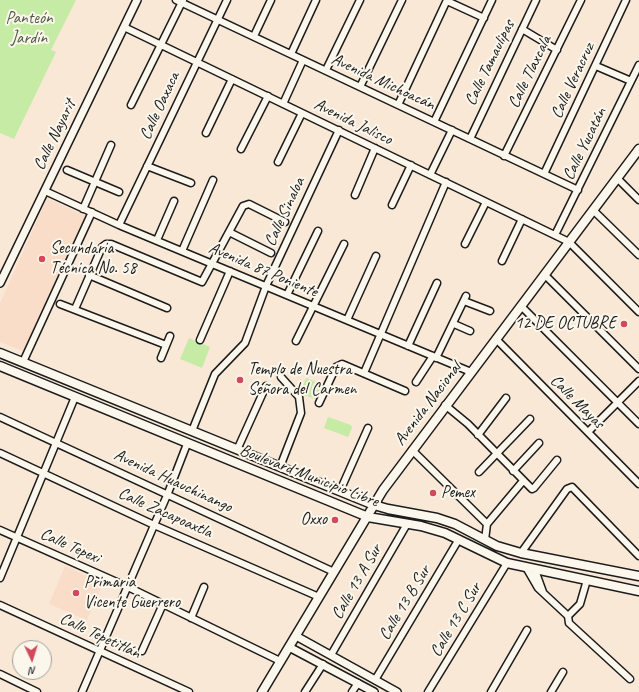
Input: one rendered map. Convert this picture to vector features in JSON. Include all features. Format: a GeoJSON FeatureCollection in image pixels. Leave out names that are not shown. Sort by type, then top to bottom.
{"type":"FeatureCollection","features":[{"type":"Feature","properties":{"kind":"main road","name":"Avenida Nacional"},"geometry":{"type":"LineString","coordinates":[[262,692],[383,490],[544,274],[617,178],[638,153]]}},
{"type":"Feature","properties":{"kind":"main road","name":"Boulevard Municipio Libre"},"geometry":{"type":"LineString","coordinates":[[0,352],[374,505],[437,518],[455,524],[485,540],[521,553],[639,576]]}},
{"type":"Feature","properties":{"kind":"main road","name":"Boulevard Municipio Libre"},"geometry":{"type":"LineString","coordinates":[[0,366],[368,517],[433,529],[507,563],[639,591]]}},
{"type":"Feature","properties":{"kind":"street","name":"Calle Nayarit"},"geometry":{"type":"LineString","coordinates":[[0,283],[137,0]]}},
{"type":"Feature","properties":{"kind":"street","name":"Calle Oaxaca"},"geometry":{"type":"LineString","coordinates":[[119,225],[227,0]]}},
{"type":"Feature","properties":{"kind":"street"},"geometry":{"type":"LineString","coordinates":[[254,36],[271,0]]}},
{"type":"Feature","properties":{"kind":"street"},"geometry":{"type":"LineString","coordinates":[[291,54],[316,0]]}},
{"type":"Feature","properties":{"kind":"street"},"geometry":{"type":"LineString","coordinates":[[326,70],[360,0]]}},
{"type":"Feature","properties":{"kind":"street"},"geometry":{"type":"LineString","coordinates":[[360,87],[402,0]]}},
{"type":"Feature","properties":{"kind":"street"},"geometry":{"type":"LineString","coordinates":[[434,122],[492,0]]}},
{"type":"Feature","properties":{"kind":"street","name":"Calle Tamaulipas"},"geometry":{"type":"LineString","coordinates":[[470,139],[536,0]]}},
{"type":"Feature","properties":{"kind":"street","name":"Calle Tlaxcala"},"geometry":{"type":"LineString","coordinates":[[504,156],[581,0]]}},
{"type":"Feature","properties":{"kind":"street","name":"Calle Veracruz"},"geometry":{"type":"LineString","coordinates":[[544,174],[626,0]]}},
{"type":"Feature","properties":{"kind":"street","name":"Avenida Michoacán"},"geometry":{"type":"LineString","coordinates":[[180,1],[217,20],[254,36],[578,190]]}},
{"type":"Feature","properties":{"kind":"street"},"geometry":{"type":"LineString","coordinates":[[131,105],[161,46],[180,1]]}},
{"type":"Feature","properties":{"kind":"street"},"geometry":{"type":"LineString","coordinates":[[398,105],[447,1],[484,18]]}},
{"type":"Feature","properties":{"kind":"street","name":"Avenida Jalisco"},"geometry":{"type":"LineString","coordinates":[[124,27],[569,242],[639,312]]}},
{"type":"Feature","properties":{"kind":"street"},"geometry":{"type":"LineString","coordinates":[[522,29],[557,50]]}},
{"type":"Feature","properties":{"kind":"street"},"geometry":{"type":"LineString","coordinates":[[283,104],[303,60]]}},
{"type":"Feature","properties":{"kind":"street","name":"Calle Yucatán"},"geometry":{"type":"LineString","coordinates":[[555,235],[639,65]]}},
{"type":"Feature","properties":{"kind":"street"},"geometry":{"type":"LineString","coordinates":[[596,66],[631,81]]}},
{"type":"Feature","properties":{"kind":"street"},"geometry":{"type":"LineString","coordinates":[[206,133],[232,79]]}},
{"type":"Feature","properties":{"kind":"street"},"geometry":{"type":"LineString","coordinates":[[241,149],[268,96]]}},
{"type":"Feature","properties":{"kind":"street"},"geometry":{"type":"LineString","coordinates":[[278,162],[302,112]]}},
{"type":"Feature","properties":{"kind":"street","name":"Calle Sinaloa"},"geometry":{"type":"LineString","coordinates":[[192,431],[215,374],[245,343],[266,286],[339,130]]}},
{"type":"Feature","properties":{"kind":"street"},"geometry":{"type":"LineString","coordinates":[[430,175],[452,130]]}},
{"type":"Feature","properties":{"kind":"street"},"geometry":{"type":"LineString","coordinates":[[84,209],[111,145]]}},
{"type":"Feature","properties":{"kind":"street"},"geometry":{"type":"LineString","coordinates":[[355,195],[375,148]]}},
{"type":"Feature","properties":{"kind":"street"},"geometry":{"type":"LineString","coordinates":[[392,205],[411,165]]}},
{"type":"Feature","properties":{"kind":"street"},"geometry":{"type":"LineString","coordinates":[[147,166],[191,183]]}},
{"type":"Feature","properties":{"kind":"street"},"geometry":{"type":"LineString","coordinates":[[67,170],[120,192]]}},
{"type":"Feature","properties":{"kind":"street"},"geometry":{"type":"LineString","coordinates":[[617,178],[639,200]]}},
{"type":"Feature","properties":{"kind":"street"},"geometry":{"type":"LineString","coordinates":[[182,251],[213,180]]}},
{"type":"Feature","properties":{"kind":"street"},"geometry":{"type":"LineString","coordinates":[[364,373],[446,182]]}},
{"type":"Feature","properties":{"kind":"street","name":"Avenida 87 Poniente"},"geometry":{"type":"LineString","coordinates":[[45,191],[119,225],[471,372]]}},
{"type":"Feature","properties":{"kind":"street"},"geometry":{"type":"LineString","coordinates":[[156,240],[174,201]]}},
{"type":"Feature","properties":{"kind":"street"},"geometry":{"type":"LineString","coordinates":[[465,244],[486,202]]}},
{"type":"Feature","properties":{"kind":"street"},"geometry":{"type":"LineString","coordinates":[[75,309],[102,247],[106,244],[111,244],[202,282],[243,206],[249,204],[286,222]]}},
{"type":"Feature","properties":{"kind":"street"},"geometry":{"type":"LineString","coordinates":[[593,210],[639,256]]}},
{"type":"Feature","properties":{"kind":"street"},"geometry":{"type":"LineString","coordinates":[[23,362],[92,212]]}},
{"type":"Feature","properties":{"kind":"street"},"geometry":{"type":"LineString","coordinates":[[502,261],[522,219]]}},
{"type":"Feature","properties":{"kind":"street"},"geometry":{"type":"LineString","coordinates":[[287,295],[318,231]]}},
{"type":"Feature","properties":{"kind":"street"},"geometry":{"type":"LineString","coordinates":[[230,232],[271,253]]}},
{"type":"Feature","properties":{"kind":"street"},"geometry":{"type":"LineString","coordinates":[[296,342],[344,244]]}},
{"type":"Feature","properties":{"kind":"street"},"geometry":{"type":"LineString","coordinates":[[347,320],[376,256]]}},
{"type":"Feature","properties":{"kind":"street"},"geometry":{"type":"LineString","coordinates":[[200,340],[230,271]]}},
{"type":"Feature","properties":{"kind":"street"},"geometry":{"type":"LineString","coordinates":[[544,274],[639,369]]}},
{"type":"Feature","properties":{"kind":"street"},"geometry":{"type":"LineString","coordinates":[[89,275],[167,308]]}},
{"type":"Feature","properties":{"kind":"street"},"geometry":{"type":"LineString","coordinates":[[408,346],[437,283]]}},
{"type":"Feature","properties":{"kind":"street"},"geometry":{"type":"LineString","coordinates":[[416,382],[434,357],[454,324],[465,298],[490,311]]}},
{"type":"Feature","properties":{"kind":"street"},"geometry":{"type":"LineString","coordinates":[[60,304],[166,345]]}},
{"type":"Feature","properties":{"kind":"street"},"geometry":{"type":"LineString","coordinates":[[521,306],[639,424]]}},
{"type":"Feature","properties":{"kind":"street"},"geometry":{"type":"LineString","coordinates":[[454,324],[470,331]]}},
{"type":"Feature","properties":{"kind":"street"},"geometry":{"type":"LineString","coordinates":[[161,358],[170,336]]}},
{"type":"Feature","properties":{"kind":"street","name":"Calle Mayas"},"geometry":{"type":"LineString","coordinates":[[496,339],[639,484]]}},
{"type":"Feature","properties":{"kind":"street"},"geometry":{"type":"LineString","coordinates":[[319,403],[336,367],[342,364],[405,392]]}},
{"type":"Feature","properties":{"kind":"street"},"geometry":{"type":"LineString","coordinates":[[280,467],[299,424],[301,407],[299,397],[281,377]]}},
{"type":"Feature","properties":{"kind":"street"},"geometry":{"type":"LineString","coordinates":[[588,432],[639,381]]}},
{"type":"Feature","properties":{"kind":"street"},"geometry":{"type":"LineString","coordinates":[[237,450],[266,386]]}},
{"type":"Feature","properties":{"kind":"street"},"geometry":{"type":"LineString","coordinates":[[0,578],[75,397]]}},
{"type":"Feature","properties":{"kind":"street"},"geometry":{"type":"LineString","coordinates":[[478,435],[506,398]]}},
{"type":"Feature","properties":{"kind":"street"},"geometry":{"type":"LineString","coordinates":[[445,405],[478,435],[532,489],[557,460]]}},
{"type":"Feature","properties":{"kind":"street","name":"Avenida Huauchinango"},"geometry":{"type":"LineString","coordinates":[[0,416],[168,493],[334,572]]}},
{"type":"Feature","properties":{"kind":"street"},"geometry":{"type":"LineString","coordinates":[[479,472],[530,419]]}},
{"type":"Feature","properties":{"kind":"street"},"geometry":{"type":"LineString","coordinates":[[340,491],[368,428]]}},
{"type":"Feature","properties":{"kind":"street"},"geometry":{"type":"LineString","coordinates":[[513,470],[538,443]]}},
{"type":"Feature","properties":{"kind":"street"},"geometry":{"type":"LineString","coordinates":[[82,692],[168,493],[187,444]]}},
{"type":"Feature","properties":{"kind":"street"},"geometry":{"type":"LineString","coordinates":[[412,450],[487,524]]}},
{"type":"Feature","properties":{"kind":"street","name":"Calle Zacapoaxtla"},"geometry":{"type":"LineString","coordinates":[[0,453],[154,524],[319,597]]}},
{"type":"Feature","properties":{"kind":"street"},"geometry":{"type":"LineString","coordinates":[[485,540],[487,524],[523,481]]}},
{"type":"Feature","properties":{"kind":"street"},"geometry":{"type":"LineString","coordinates":[[521,553],[567,489],[572,486],[639,556]]}},
{"type":"Feature","properties":{"kind":"street","name":"Calle 13 A Sur"},"geometry":{"type":"LineString","coordinates":[[331,655],[407,524]]}},
{"type":"Feature","properties":{"kind":"street","name":"Calle Tepexi"},"geometry":{"type":"LineString","coordinates":[[0,530],[128,587],[280,661]]}},
{"type":"Feature","properties":{"kind":"street","name":"Calle 13 B Sur"},"geometry":{"type":"LineString","coordinates":[[375,680],[459,540]]}},
{"type":"Feature","properties":{"kind":"street","name":"Calle 13 C Sur"},"geometry":{"type":"LineString","coordinates":[[428,692],[507,563]]}},
{"type":"Feature","properties":{"kind":"street"},"geometry":{"type":"LineString","coordinates":[[531,569],[538,588],[568,616],[569,623],[630,679]]}},
{"type":"Feature","properties":{"kind":"street"},"geometry":{"type":"LineString","coordinates":[[568,616],[580,604],[587,580]]}},
{"type":"Feature","properties":{"kind":"street"},"geometry":{"type":"LineString","coordinates":[[191,618],[204,587]]}},
{"type":"Feature","properties":{"kind":"street"},"geometry":{"type":"LineString","coordinates":[[142,651],[163,604]]}},
{"type":"Feature","properties":{"kind":"street","name":"Calle Tepetitlán"},"geometry":{"type":"LineString","coordinates":[[0,605],[189,692]]}},
{"type":"Feature","properties":{"kind":"street"},"geometry":{"type":"LineString","coordinates":[[491,692],[527,630]]}},
{"type":"Feature","properties":{"kind":"street"},"geometry":{"type":"LineString","coordinates":[[296,636],[397,692]]}},
{"type":"Feature","properties":{"kind":"street"},"geometry":{"type":"LineString","coordinates":[[289,646],[374,692]]}},
{"type":"Feature","properties":{"kind":"street"},"geometry":{"type":"LineString","coordinates":[[305,692],[323,664]]}},
{"type":"Feature","properties":{"kind":"street"},"geometry":{"type":"LineString","coordinates":[[551,692],[563,672]]}},
{"type":"Feature","properties":{"kind":"street"},"geometry":{"type":"LineString","coordinates":[[0,674],[37,692]]}},
{"type":"Feature","properties":{"kind":"street"},"geometry":{"type":"LineString","coordinates":[[352,692],[358,683]]}},
{"type":"Feature","properties":{"kind":"shaded area","name":"Secundaria Técnica No. 58"},"geometry":{"type":"Polygon","coordinates":[[[47,198],[86,216],[23,351],[0,342],[0,303],[47,198]]]}},
{"type":"Feature","properties":{"kind":"shaded area","name":"Primaria Vicente Guerrero"},"geometry":{"type":"Polygon","coordinates":[[[65,566],[104,583],[87,620],[49,604],[65,566]]]}},
{"type":"Feature","properties":{"kind":"green space","name":"Panteón Jardín"},"geometry":{"type":"Polygon","coordinates":[[[0,0],[76,0],[51,50],[56,52],[14,139],[0,133],[0,0]]]}},
{"type":"Feature","properties":{"kind":"green space"},"geometry":{"type":"Polygon","coordinates":[[[189,338],[210,347],[202,368],[180,359],[189,338]]]}},
{"type":"Feature","properties":{"kind":"green space"},"geometry":{"type":"Polygon","coordinates":[[[306,378],[322,384],[316,399],[300,394],[306,378]]]}},
{"type":"Feature","properties":{"kind":"green space"},"geometry":{"type":"Polygon","coordinates":[[[328,417],[351,425],[352,428],[348,437],[324,428],[328,417]]]}},
{"type":"Feature","properties":{"kind":"place","name":"Secundaria Técnica No. 58"},"geometry":{"type":"Point","coordinates":[42,259]}},
{"type":"Feature","properties":{"kind":"place","name":"12 DE OCTUBRE"},"geometry":{"type":"Point","coordinates":[624,324]}},
{"type":"Feature","properties":{"kind":"place","name":"Templo de Nuestra Señora del Carmen"},"geometry":{"type":"Point","coordinates":[240,380]}},
{"type":"Feature","properties":{"kind":"place","name":"Pemex"},"geometry":{"type":"Point","coordinates":[433,493]}},
{"type":"Feature","properties":{"kind":"place","name":"Oxxo"},"geometry":{"type":"Point","coordinates":[335,520]}},
{"type":"Feature","properties":{"kind":"place","name":"Primaria Vicente Guerrero"},"geometry":{"type":"Point","coordinates":[76,593]}}]}
